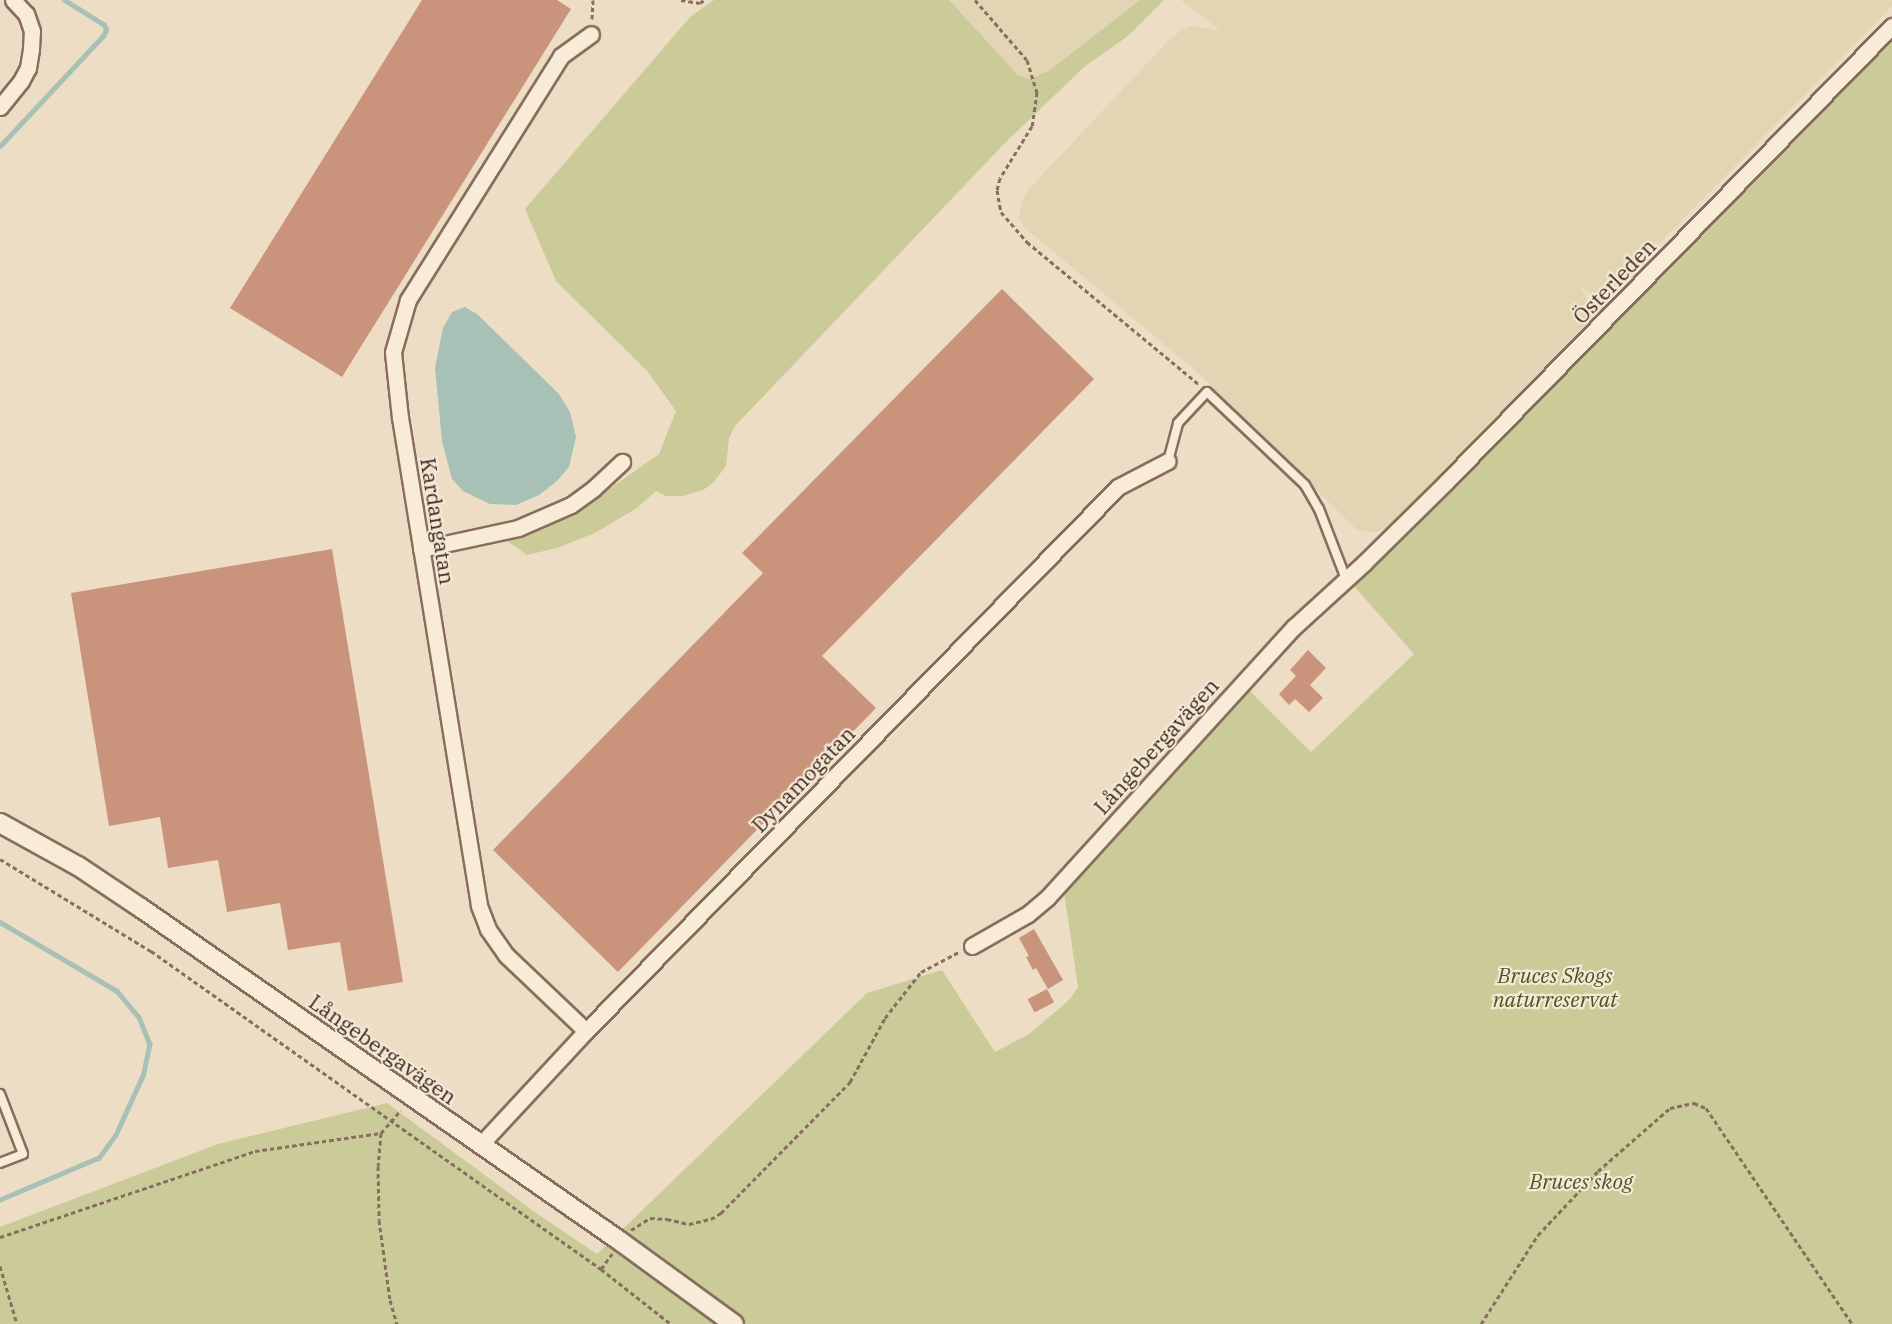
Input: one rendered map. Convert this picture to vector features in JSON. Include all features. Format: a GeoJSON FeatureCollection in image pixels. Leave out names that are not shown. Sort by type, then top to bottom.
{"type":"FeatureCollection","features":[{"type":"Feature","properties":{"kind":"street"},"geometry":{"type":"LineString","coordinates":[[0,107],[21,81],[28,68],[31,49],[32,31],[26,14],[13,0]]}},
{"type":"Feature","properties":{"kind":"street","name":"Österleden"},"geometry":{"type":"LineString","coordinates":[[1364,563],[1892,26]]}},
{"type":"Feature","properties":{"kind":"street","name":"Kardangatan"},"geometry":{"type":"LineString","coordinates":[[586,1031],[506,955],[488,929],[479,905],[395,383],[393,352],[408,300],[561,56],[591,34]]}},
{"type":"Feature","properties":{"kind":"street","name":"Dynamogatan"},"geometry":{"type":"LineString","coordinates":[[481,1144],[586,1031],[1118,487],[1167,460]]}},
{"type":"Feature","properties":{"kind":"street"},"geometry":{"type":"LineString","coordinates":[[421,549],[518,528],[571,505],[593,489],[622,462]]}},
{"type":"Feature","properties":{"kind":"street","name":"Långebergavägen"},"geometry":{"type":"LineString","coordinates":[[972,946],[1017,921],[1041,903],[1125,815],[1272,649],[1316,604],[1364,563]]}},
{"type":"Feature","properties":{"kind":"street","name":"Långebergavägen"},"geometry":{"type":"LineString","coordinates":[[0,823],[78,866],[141,908],[621,1242],[724,1321]]}},
{"type":"Feature","properties":{"kind":"lane"},"geometry":{"type":"LineString","coordinates":[[1167,460],[1178,423],[1207,392],[1305,485],[1319,509],[1346,579]]}},
{"type":"Feature","properties":{"kind":"lane"},"geometry":{"type":"LineString","coordinates":[[0,1094],[23,1154],[0,1163]]}},
{"type":"Feature","properties":{"kind":"path"},"geometry":{"type":"LineString","coordinates":[[591,34],[592,0]]}},
{"type":"Feature","properties":{"kind":"path"},"geometry":{"type":"LineString","coordinates":[[681,0],[700,3],[704,0]]}},
{"type":"Feature","properties":{"kind":"path"},"geometry":{"type":"LineString","coordinates":[[975,0],[1027,60],[1037,92],[1032,126],[1000,178],[997,190],[1001,212],[1027,242],[1187,371],[1207,392]]}},
{"type":"Feature","properties":{"kind":"path"},"geometry":{"type":"LineString","coordinates":[[0,859],[151,951],[601,1269],[669,1324]]}},
{"type":"Feature","properties":{"kind":"path"},"geometry":{"type":"LineString","coordinates":[[601,1269],[631,1229],[650,1218],[689,1224],[711,1219],[721,1213],[850,1082],[885,1018],[921,972],[972,946]]}},
{"type":"Feature","properties":{"kind":"path"},"geometry":{"type":"LineString","coordinates":[[397,1324],[390,1300],[379,1220],[378,1166],[381,1133],[412,1098]]}},
{"type":"Feature","properties":{"kind":"path"},"geometry":{"type":"LineString","coordinates":[[1481,1324],[1538,1235],[1598,1171],[1670,1108],[1694,1103],[1706,1108],[1824,1278],[1852,1324]]}},
{"type":"Feature","properties":{"kind":"path"},"geometry":{"type":"LineString","coordinates":[[0,1237],[255,1151],[381,1133]]}},
{"type":"Feature","properties":{"kind":"path"},"geometry":{"type":"LineString","coordinates":[[0,1266],[17,1324]]}},
{"type":"Feature","properties":{"kind":"shaded area"},"geometry":{"type":"Polygon","coordinates":[[[949,0],[1140,0],[1050,70],[1030,79],[1018,75],[949,0]]]}},
{"type":"Feature","properties":{"kind":"shaded area"},"geometry":{"type":"Polygon","coordinates":[[[1181,0],[1892,0],[1892,6],[1602,302],[1579,286],[1591,305],[1593,313],[1587,327],[1387,528],[1372,533],[1356,529],[1196,371],[1024,227],[1019,217],[1021,203],[1029,189],[1169,40],[1191,26],[1221,31],[1181,0]]]}},
{"type":"Feature","properties":{"kind":"shaded area"},"geometry":{"type":"Polygon","coordinates":[[[465,307],[477,314],[559,394],[570,412],[576,437],[569,467],[557,481],[539,495],[516,505],[490,504],[463,491],[452,479],[442,441],[435,368],[443,328],[452,312],[465,307]]]}},
{"type":"Feature","properties":{"kind":"green space"},"geometry":{"type":"Polygon","coordinates":[[[714,0],[949,0],[1018,75],[1030,79],[1050,70],[1140,0],[1164,0],[1128,36],[1084,67],[1005,143],[735,426],[729,438],[726,466],[713,483],[703,490],[683,496],[666,496],[656,491],[637,508],[595,533],[557,548],[527,555],[506,540],[581,509],[659,454],[676,411],[647,371],[556,281],[525,209],[691,16],[714,0]]]}},
{"type":"Feature","properties":{"kind":"green space","name":"Bruces Skogs naturreservat"},"geometry":{"type":"Polygon","coordinates":[[[1892,31],[1892,1324],[0,1324],[0,1227],[218,1144],[387,1103],[536,1213],[597,1254],[867,993],[942,970],[995,1052],[1029,1034],[1070,999],[1078,987],[1064,892],[1249,690],[1311,752],[1414,654],[1352,584],[1892,31]]]}},
{"type":"Feature","properties":{"kind":"building"},"geometry":{"type":"Polygon","coordinates":[[[422,0],[557,0],[571,9],[342,377],[230,308],[422,0]]]}},
{"type":"Feature","properties":{"kind":"building"},"geometry":{"type":"Polygon","coordinates":[[[1002,289],[1094,379],[822,656],[876,708],[618,972],[493,850],[763,573],[742,553],[1002,289]]]}},
{"type":"Feature","properties":{"kind":"building"},"geometry":{"type":"Polygon","coordinates":[[[332,549],[403,982],[348,991],[340,942],[288,950],[280,903],[227,912],[218,860],[168,868],[160,817],[109,826],[71,593],[332,549]]]}},
{"type":"Feature","properties":{"kind":"building"},"geometry":{"type":"Polygon","coordinates":[[[1308,650],[1326,668],[1310,685],[1323,698],[1309,712],[1295,699],[1289,705],[1279,694],[1296,676],[1290,670],[1308,650]]]}},
{"type":"Feature","properties":{"kind":"building"},"geometry":{"type":"Polygon","coordinates":[[[1034,929],[1063,980],[1048,989],[1036,968],[1033,970],[1026,957],[1029,956],[1019,938],[1034,929]]]}},
{"type":"Feature","properties":{"kind":"building"},"geometry":{"type":"Polygon","coordinates":[[[1047,989],[1054,1002],[1035,1013],[1028,999],[1047,989]]]}},
{"type":"Feature","properties":{"kind":"waterway"},"geometry":{"type":"LineString","coordinates":[[0,146],[103,36],[106,30],[104,25],[64,0]]}},
{"type":"Feature","properties":{"kind":"waterway"},"geometry":{"type":"LineString","coordinates":[[0,922],[117,991],[139,1017],[150,1044],[143,1076],[116,1135],[99,1158],[0,1200]]}},
{"type":"Feature","properties":{"kind":"park label","name":"Bruces skog"},"geometry":{"type":"Point","coordinates":[1581,1181]}}]}
